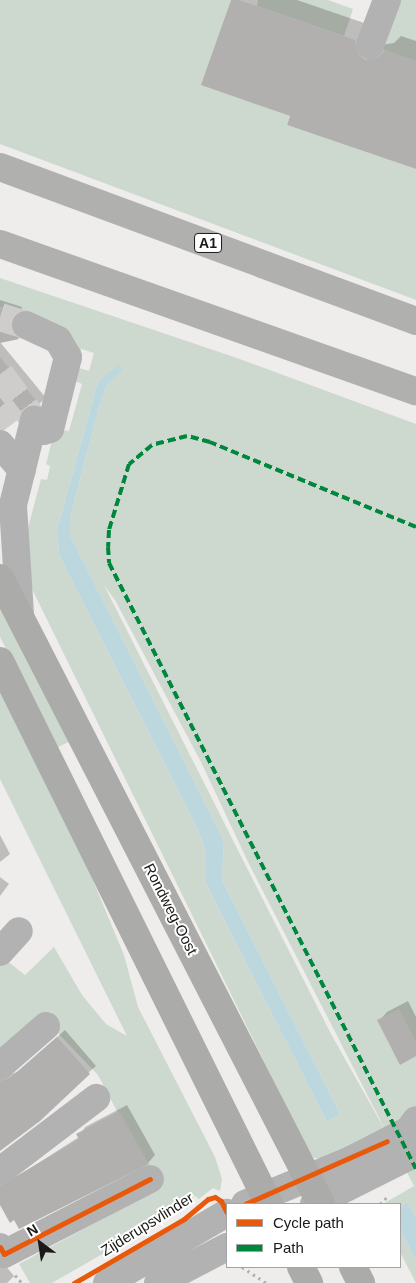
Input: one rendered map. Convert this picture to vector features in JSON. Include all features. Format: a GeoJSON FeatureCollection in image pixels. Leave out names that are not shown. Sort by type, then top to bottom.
{"type":"FeatureCollection","features":[{"type":"Feature","properties":{"kind":"highway","name":"A1"},"geometry":{"type":"LineString","coordinates":[[0,167],[416,321]]}},
{"type":"Feature","properties":{"kind":"highway"},"geometry":{"type":"LineString","coordinates":[[0,244],[416,391]]}},
{"type":"Feature","properties":{"kind":"main road","name":"Rondweg-Oost"},"geometry":{"type":"LineString","coordinates":[[0,578],[307,1178],[318,1203]]}},
{"type":"Feature","properties":{"kind":"main road"},"geometry":{"type":"LineString","coordinates":[[0,661],[259,1201]]}},
{"type":"Feature","properties":{"kind":"main road"},"geometry":{"type":"LineString","coordinates":[[302,1268],[309,1283]]}},
{"type":"Feature","properties":{"kind":"main road"},"geometry":{"type":"LineString","coordinates":[[354,1268],[361,1283]]}},
{"type":"Feature","properties":{"kind":"street"},"geometry":{"type":"LineString","coordinates":[[370,45],[387,0]]}},
{"type":"Feature","properties":{"kind":"street","name":"Rondweg-Oost"},"geometry":{"type":"LineString","coordinates":[[20,614],[13,505],[13,480],[19,433],[50,429],[68,357],[58,340],[26,325]]}},
{"type":"Feature","properties":{"kind":"street"},"geometry":{"type":"LineString","coordinates":[[0,952],[20,931]]}},
{"type":"Feature","properties":{"kind":"street"},"geometry":{"type":"LineString","coordinates":[[0,1066],[46,1026]]}},
{"type":"Feature","properties":{"kind":"street"},"geometry":{"type":"LineString","coordinates":[[0,1171],[96,1098]]}},
{"type":"Feature","properties":{"kind":"street"},"geometry":{"type":"LineString","coordinates":[[318,1203],[401,1152],[416,1120]]}},
{"type":"Feature","properties":{"kind":"street"},"geometry":{"type":"LineString","coordinates":[[259,1201],[307,1178],[401,1152]]}},
{"type":"Feature","properties":{"kind":"street"},"geometry":{"type":"LineString","coordinates":[[0,1247],[4,1254],[150,1179]]}},
{"type":"Feature","properties":{"kind":"street","name":"Zijderupsvlinder"},"geometry":{"type":"LineString","coordinates":[[107,1283],[226,1214]]}},
{"type":"Feature","properties":{"kind":"street"},"geometry":{"type":"LineString","coordinates":[[158,1283],[226,1248]]}},
{"type":"Feature","properties":{"kind":"path"},"geometry":{"type":"LineString","coordinates":[[373,1203],[385,1190]]}},
{"type":"Feature","properties":{"kind":"path"},"geometry":{"type":"LineString","coordinates":[[244,1268],[267,1283]]}},
{"type":"Feature","properties":{"kind":"shaded area"},"geometry":{"type":"Polygon","coordinates":[[[0,0],[231,0],[202,85],[290,116],[287,125],[416,169],[416,300],[0,144],[0,0]]]}},
{"type":"Feature","properties":{"kind":"shaded area"},"geometry":{"type":"Polygon","coordinates":[[[258,0],[328,0],[353,9],[344,36],[257,6],[258,0]]]}},
{"type":"Feature","properties":{"kind":"shaded area"},"geometry":{"type":"Polygon","coordinates":[[[398,0],[416,0],[416,61],[379,48],[398,0]]]}},
{"type":"Feature","properties":{"kind":"shaded area"},"geometry":{"type":"Polygon","coordinates":[[[0,278],[234,357],[416,424],[416,1218],[407,1202],[401,1206],[401,1203],[385,1203],[414,1186],[249,864],[201,762],[115,600],[104,585],[331,1034],[385,1130],[325,1159],[314,1158],[308,1151],[31,587],[25,539],[41,479],[47,480],[50,466],[46,464],[55,429],[69,431],[82,384],[70,379],[76,367],[89,371],[94,353],[81,349],[77,362],[29,316],[0,307],[0,278]],[[103,377],[98,381],[57,530],[59,555],[199,832],[206,854],[206,884],[327,1122],[340,1114],[222,880],[224,841],[70,535],[70,518],[106,386],[113,378],[103,377]]]}},
{"type":"Feature","properties":{"kind":"shaded area"},"geometry":{"type":"Polygon","coordinates":[[[0,602],[73,740],[56,748],[0,637],[0,602]]]}},
{"type":"Feature","properties":{"kind":"shaded area"},"geometry":{"type":"Polygon","coordinates":[[[0,690],[72,830],[124,955],[138,1007],[215,1157],[222,1179],[220,1191],[213,1188],[199,1199],[195,1196],[177,1211],[52,1283],[30,1283],[19,1264],[158,1189],[98,1075],[52,1027],[58,1020],[50,1012],[0,1057],[0,960],[2,957],[25,975],[54,947],[82,995],[106,1024],[127,1036],[0,779],[0,690]]]}},
{"type":"Feature","properties":{"kind":"shaded area"},"geometry":{"type":"Polygon","coordinates":[[[401,1231],[416,1261],[416,1283],[401,1254],[401,1231]]]}},
{"type":"Feature","properties":{"kind":"water"},"geometry":{"type":"Polygon","coordinates":[[[119,365],[122,370],[106,386],[100,404],[70,518],[70,535],[224,841],[222,880],[340,1114],[327,1122],[206,884],[206,854],[199,832],[59,555],[57,530],[98,381],[119,365]]]}},
{"type":"Feature","properties":{"kind":"water"},"geometry":{"type":"Polygon","coordinates":[[[407,1202],[416,1218],[416,1261],[401,1231],[401,1206],[407,1202]]]}},
{"type":"Feature","properties":{"kind":"building"},"geometry":{"type":"Polygon","coordinates":[[[231,0],[239,0],[355,40],[358,54],[365,60],[379,57],[385,50],[416,61],[416,169],[287,125],[290,116],[201,85],[231,0]]]}},
{"type":"Feature","properties":{"kind":"building"},"geometry":{"type":"Polygon","coordinates":[[[0,308],[16,313],[11,327],[19,339],[0,343],[0,308]]]}},
{"type":"Feature","properties":{"kind":"building"},"geometry":{"type":"Polygon","coordinates":[[[0,357],[40,405],[29,405],[18,418],[0,422],[0,357]]]}},
{"type":"Feature","properties":{"kind":"building"},"geometry":{"type":"Polygon","coordinates":[[[399,1009],[416,1042],[416,1056],[400,1065],[377,1020],[399,1009]]]}},
{"type":"Feature","properties":{"kind":"building"},"geometry":{"type":"Polygon","coordinates":[[[57,1037],[90,1074],[40,1121],[0,1151],[0,1081],[10,1078],[57,1037]]]}},
{"type":"Feature","properties":{"kind":"building"},"geometry":{"type":"Polygon","coordinates":[[[119,1111],[149,1164],[19,1229],[14,1220],[10,1223],[0,1205],[0,1186],[79,1139],[76,1134],[119,1111]]]}},
{"type":"Feature","properties":{"kind":"tunnel"},"geometry":{"type":"LineString","coordinates":[[0,317],[26,325]]}},
{"type":"Feature","properties":{"kind":"tunnel"},"geometry":{"type":"LineString","coordinates":[[0,374],[34,420]]}},
{"type":"Feature","properties":{"kind":"tunnel"},"geometry":{"type":"LineString","coordinates":[[0,407],[13,424]]}},
{"type":"Feature","properties":{"kind":"marked path"},"geometry":{"type":"LineString","coordinates":[[416,527],[210,442],[187,436],[152,445],[129,464],[109,530],[108,547],[109,563],[416,1169]]}},
{"type":"Feature","properties":{"kind":"cycle path"},"geometry":{"type":"LineString","coordinates":[[247,1203],[387,1141]]}},
{"type":"Feature","properties":{"kind":"cycle path"},"geometry":{"type":"LineString","coordinates":[[0,1247],[4,1254],[150,1179]]}},
{"type":"Feature","properties":{"kind":"cycle path"},"geometry":{"type":"LineString","coordinates":[[74,1283],[184,1219],[208,1199],[215,1197],[221,1201],[226,1211]]}}]}
